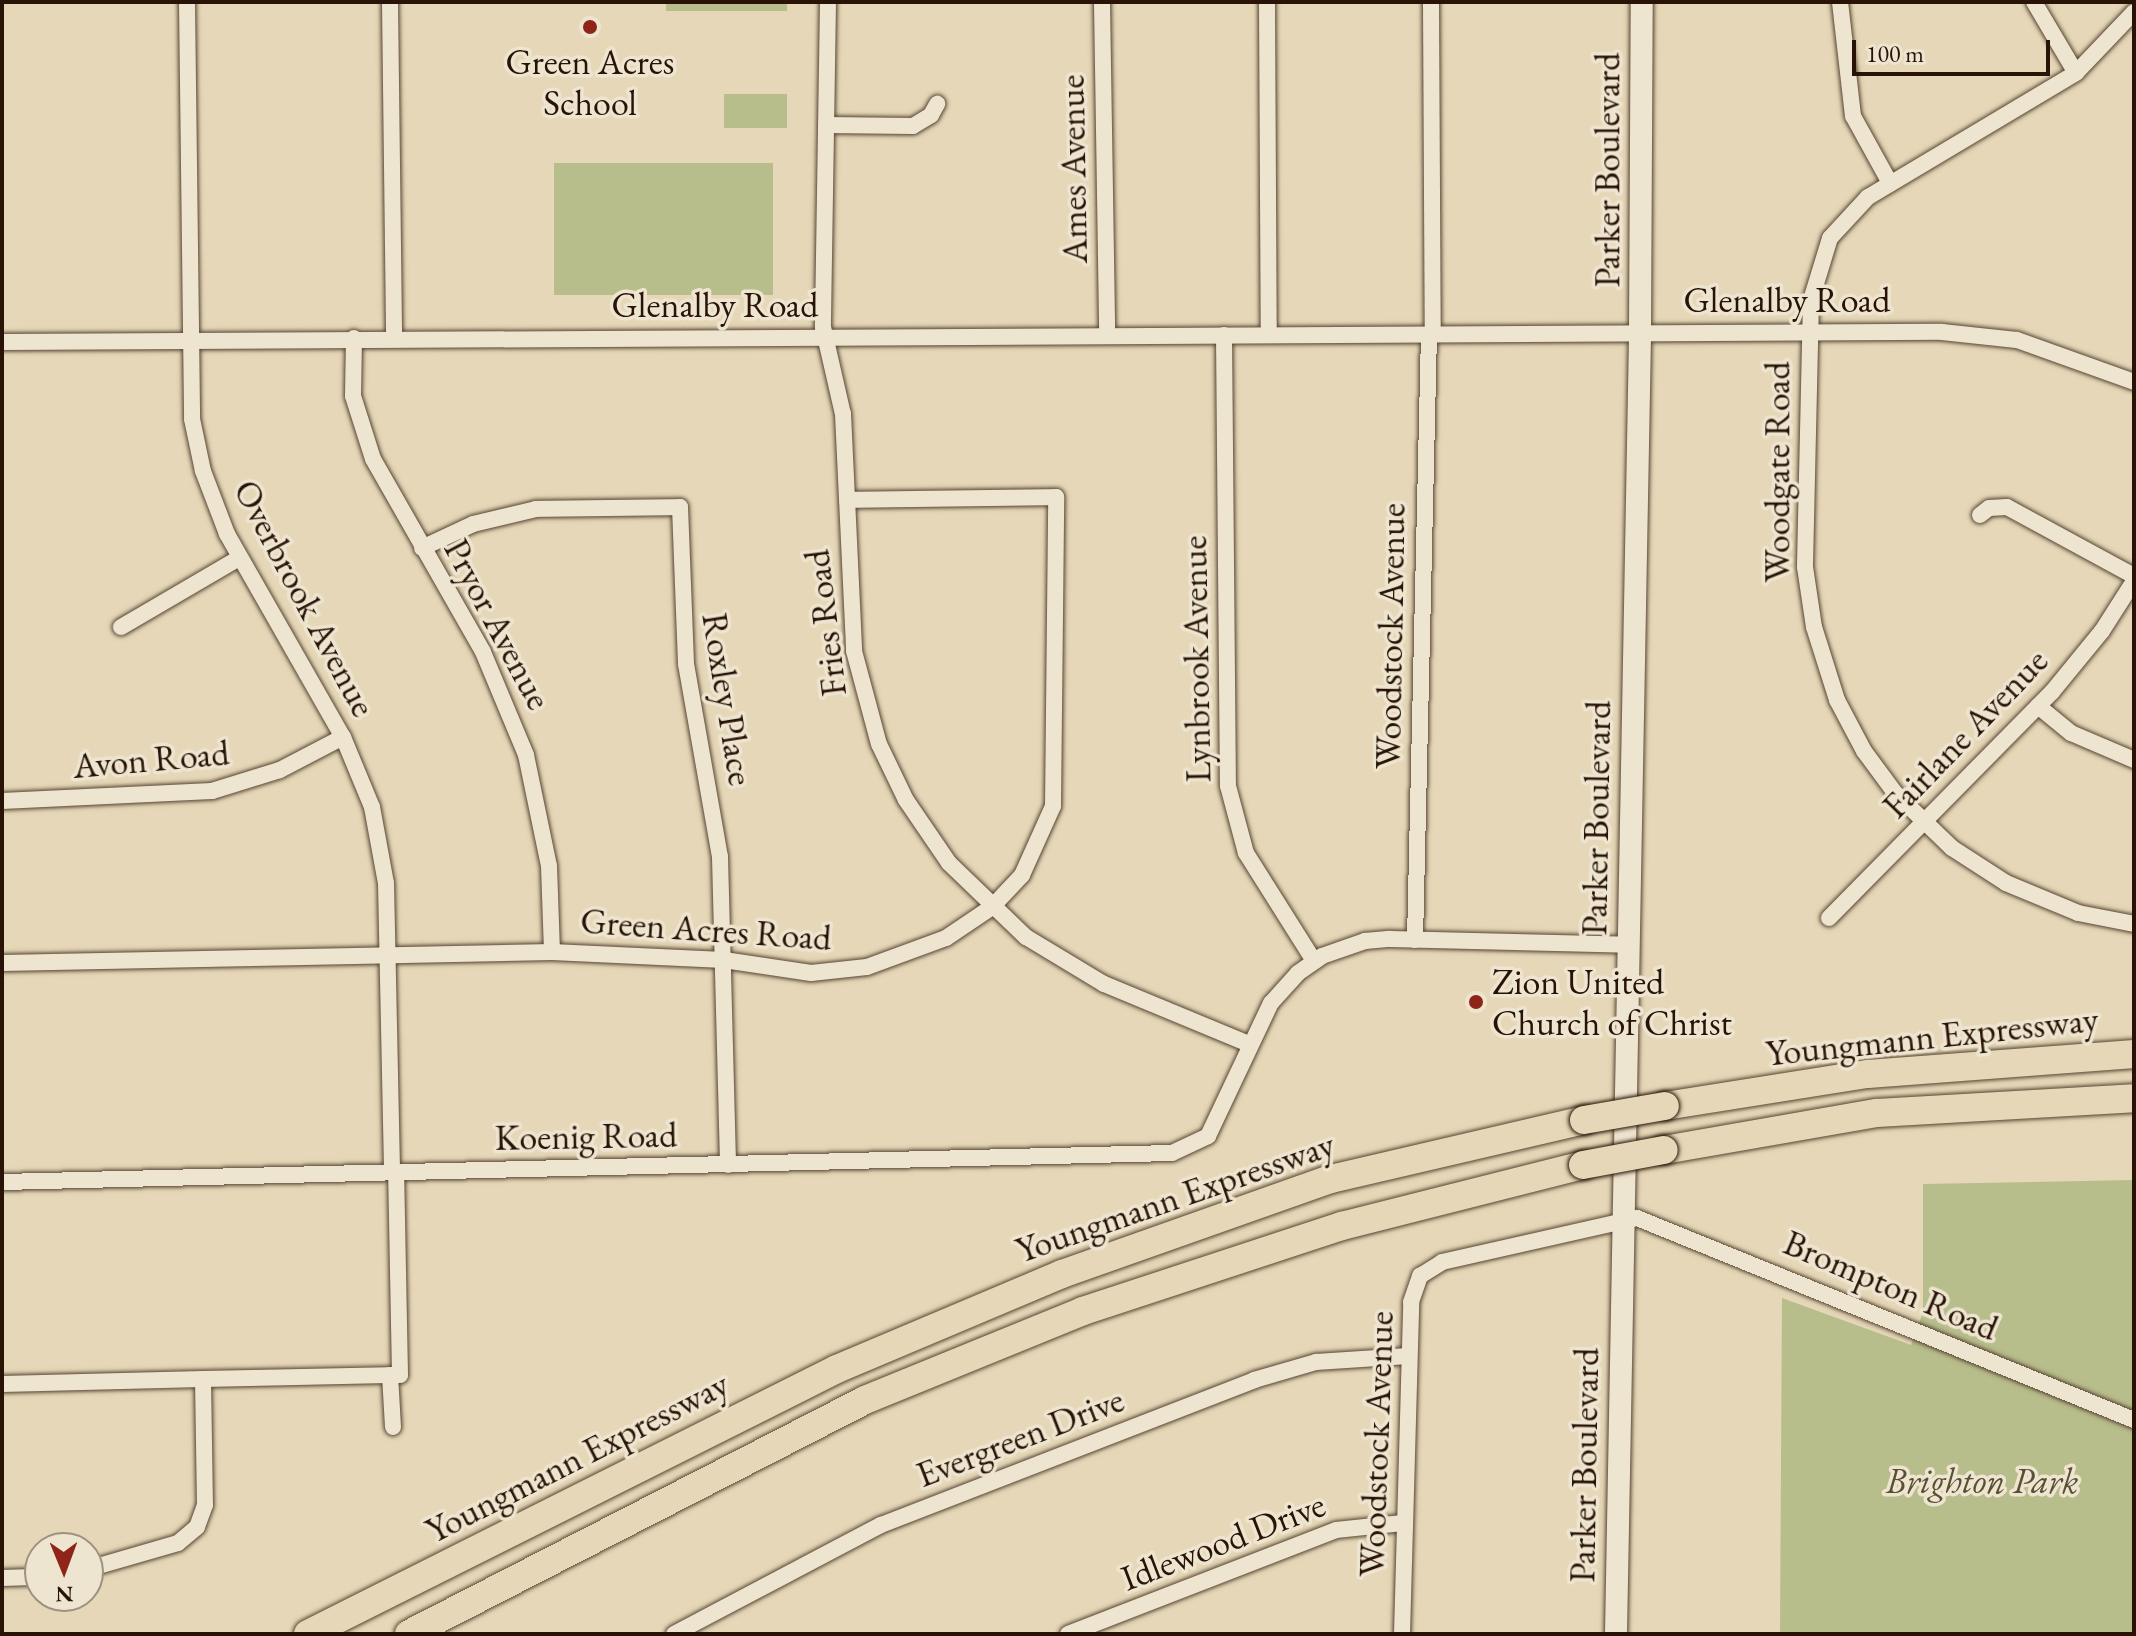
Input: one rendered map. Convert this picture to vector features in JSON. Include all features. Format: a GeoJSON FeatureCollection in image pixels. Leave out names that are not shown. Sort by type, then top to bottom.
{"type":"FeatureCollection","features":[{"type":"Feature","properties":{"kind":"highway","name":"Youngmann Expressway"},"geometry":{"type":"LineString","coordinates":[[308,1634],[837,1369],[1062,1274],[1331,1179],[1584,1120],[1868,1074],[2134,1054]]}},
{"type":"Feature","properties":{"kind":"highway","name":"Youngmann Expressway"},"geometry":{"type":"LineString","coordinates":[[409,1634],[865,1400],[1068,1317],[1342,1226],[1583,1165],[1877,1113],[2134,1098]]}},
{"type":"Feature","properties":{"kind":"street","name":"Overbrook Avenue"},"geometry":{"type":"LineString","coordinates":[[187,2],[188,340],[197,445],[216,509],[239,558],[343,737],[381,845],[388,954],[400,1375],[390,1375]]}},
{"type":"Feature","properties":{"kind":"street"},"geometry":{"type":"LineString","coordinates":[[390,2],[394,338]]}},
{"type":"Feature","properties":{"kind":"street","name":"Fries Road"},"geometry":{"type":"LineString","coordinates":[[828,2],[824,336],[843,414],[849,618],[869,715],[892,772],[922,826],[992,907],[1080,972],[1249,1044]]}},
{"type":"Feature","properties":{"kind":"street","name":"Ames Avenue"},"geometry":{"type":"LineString","coordinates":[[1102,2],[1107,335]]}},
{"type":"Feature","properties":{"kind":"street"},"geometry":{"type":"LineString","coordinates":[[1267,2],[1269,334]]}},
{"type":"Feature","properties":{"kind":"street","name":"Woodstock Avenue"},"geometry":{"type":"LineString","coordinates":[[1415,940],[1431,334],[1431,2]]}},
{"type":"Feature","properties":{"kind":"street","name":"Parker Boulevard"},"geometry":{"type":"LineString","coordinates":[[1616,1634],[1621,1222],[1640,332],[1642,2]]}},
{"type":"Feature","properties":{"kind":"street"},"geometry":{"type":"LineString","coordinates":[[1840,2],[1850,106],[1863,142],[1890,183]]}},
{"type":"Feature","properties":{"kind":"street"},"geometry":{"type":"LineString","coordinates":[[2034,2],[2076,73]]}},
{"type":"Feature","properties":{"kind":"street","name":"Woodgate Road"},"geometry":{"type":"LineString","coordinates":[[2134,12],[2076,73],[1890,183],[1852,210],[1830,238],[1814,280],[1810,332],[1805,567],[1814,627],[1851,728],[1879,773],[1922,822],[2006,883],[2078,913],[2134,924]]}},
{"type":"Feature","properties":{"kind":"street"},"geometry":{"type":"LineString","coordinates":[[826,125],[913,126],[931,115],[937,104]]}},
{"type":"Feature","properties":{"kind":"street","name":"Glenalby Road"},"geometry":{"type":"LineString","coordinates":[[2,342],[1640,332],[1980,334],[2054,350],[2134,382]]}},
{"type":"Feature","properties":{"kind":"street","name":"Lynbrook Avenue"},"geometry":{"type":"LineString","coordinates":[[1224,335],[1228,786],[1246,853],[1314,961]]}},
{"type":"Feature","properties":{"kind":"street","name":"Pryor Avenue"},"geometry":{"type":"LineString","coordinates":[[354,338],[352,386],[361,428],[387,489],[483,652],[526,755],[546,841],[552,952]]}},
{"type":"Feature","properties":{"kind":"street","name":"Green Acres Road"},"geometry":{"type":"LineString","coordinates":[[2,963],[552,952],[724,960],[811,973],[867,967],[921,950],[992,907],[1035,854],[1055,793],[1056,497],[847,500]]}},
{"type":"Feature","properties":{"kind":"street","name":"Roxley Place"},"geometry":{"type":"LineString","coordinates":[[422,548],[473,524],[522,512],[680,507],[681,620],[717,831],[724,960],[728,1165]]}},
{"type":"Feature","properties":{"kind":"street"},"geometry":{"type":"LineString","coordinates":[[1980,515],[2007,507],[2134,578]]}},
{"type":"Feature","properties":{"kind":"street"},"geometry":{"type":"LineString","coordinates":[[121,627],[239,558]]}},
{"type":"Feature","properties":{"kind":"street","name":"Fairlane Avenue"},"geometry":{"type":"LineString","coordinates":[[1829,918],[2038,706],[2094,642],[2134,578]]}},
{"type":"Feature","properties":{"kind":"street"},"geometry":{"type":"LineString","coordinates":[[2038,706],[2083,740],[2134,760]]}},
{"type":"Feature","properties":{"kind":"street","name":"Avon Road"},"geometry":{"type":"LineString","coordinates":[[2,801],[212,791],[280,770],[343,737]]}},
{"type":"Feature","properties":{"kind":"street"},"geometry":{"type":"LineString","coordinates":[[1249,1044],[1271,1003],[1314,961],[1365,941],[1628,945]]}},
{"type":"Feature","properties":{"kind":"street","name":"Koenig Road"},"geometry":{"type":"LineString","coordinates":[[2,1182],[1172,1153],[1198,1145],[1216,1126],[1249,1044]]}},
{"type":"Feature","properties":{"kind":"street","name":"Brompton Road"},"geometry":{"type":"LineString","coordinates":[[1621,1222],[1637,1218],[1711,1245],[2134,1420]]}},
{"type":"Feature","properties":{"kind":"street","name":"Woodstock Avenue"},"geometry":{"type":"LineString","coordinates":[[1402,1634],[1408,1356],[1414,1285],[1428,1267],[1621,1222]]}},
{"type":"Feature","properties":{"kind":"street","name":"Evergreen Drive"},"geometry":{"type":"LineString","coordinates":[[674,1634],[881,1525],[1254,1380],[1316,1362],[1408,1356]]}},
{"type":"Feature","properties":{"kind":"street"},"geometry":{"type":"LineString","coordinates":[[2,1384],[390,1375],[393,1427]]}},
{"type":"Feature","properties":{"kind":"street"},"geometry":{"type":"LineString","coordinates":[[104,1564],[178,1543],[197,1527],[205,1505],[203,1379]]}},
{"type":"Feature","properties":{"kind":"street","name":"Idlewood Drive"},"geometry":{"type":"LineString","coordinates":[[1068,1634],[1336,1530],[1403,1523]]}},
{"type":"Feature","properties":{"kind":"street"},"geometry":{"type":"LineString","coordinates":[[2,1578],[24,1577]]}},
{"type":"Feature","properties":{"kind":"green space"},"geometry":{"type":"Polygon","coordinates":[[[666,2],[787,2],[787,11],[666,11],[666,2]]]}},
{"type":"Feature","properties":{"kind":"green space"},"geometry":{"type":"Polygon","coordinates":[[[724,94],[787,94],[787,128],[724,128],[724,94]]]}},
{"type":"Feature","properties":{"kind":"green space"},"geometry":{"type":"Polygon","coordinates":[[[554,163],[773,163],[773,295],[554,295],[554,163]]]}},
{"type":"Feature","properties":{"kind":"green space","name":"Brighton Park"},"geometry":{"type":"Polygon","coordinates":[[[2134,1180],[2134,1634],[1780,1634],[1782,1298],[1911,1345],[1923,1312],[1923,1184],[2134,1180]]]}},
{"type":"Feature","properties":{"kind":"place","name":"Green Acres School"},"geometry":{"type":"Point","coordinates":[590,27]}},
{"type":"Feature","properties":{"kind":"place","name":"Zion United Church of Christ"},"geometry":{"type":"Point","coordinates":[1476,1002]}}]}
